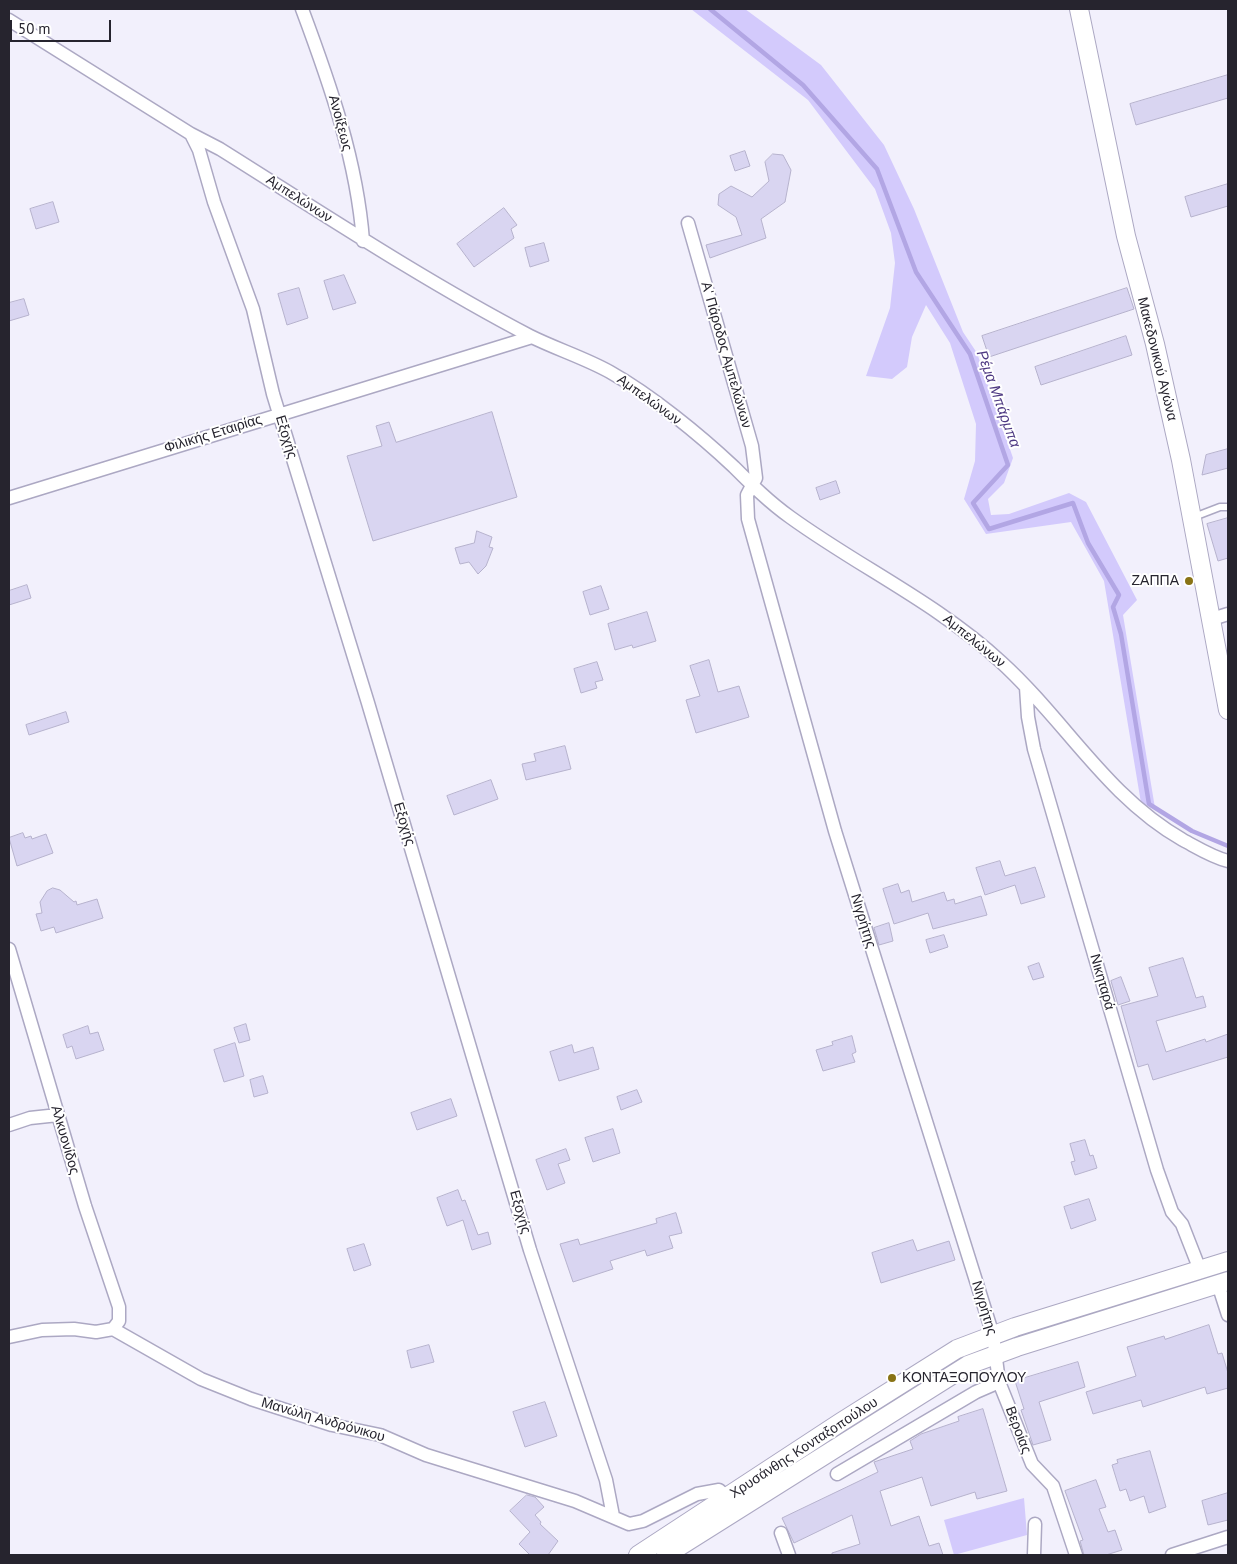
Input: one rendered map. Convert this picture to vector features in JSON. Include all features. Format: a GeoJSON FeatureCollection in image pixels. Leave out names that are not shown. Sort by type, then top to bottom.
{"type":"FeatureCollection","features":[{"type":"Feature","properties":{"kind":"main road","name":"Μακεδονικού Αγώνα"},"geometry":{"type":"LineString","coordinates":[[1079,9],[1126,236],[1155,344],[1193,518],[1220,617],[1228,710]]}},
{"type":"Feature","properties":{"kind":"main road","name":"Χρυσάνθης Κονταξοπούλου"},"geometry":{"type":"LineString","coordinates":[[638,1555],[957,1350],[993,1334],[1228,1261]]}},
{"type":"Feature","properties":{"kind":"main road","name":"Χρυσάνθης Κονταξοπούλου"},"geometry":{"type":"LineString","coordinates":[[666,1555],[945,1378],[996,1353],[1223,1282]]}},
{"type":"Feature","properties":{"kind":"street","name":"Ανοίξεως"},"geometry":{"type":"LineString","coordinates":[[302,9],[323,65],[341,122],[361,210],[363,241]]}},
{"type":"Feature","properties":{"kind":"street","name":"Αμπελώνων"},"geometry":{"type":"LineString","coordinates":[[9,20],[191,134],[220,149],[363,241],[532,337],[610,372],[696,434],[752,486],[791,518],[939,612],[982,644],[1026,687],[1087,757],[1141,812],[1157,825],[1207,854],[1228,861]]}},
{"type":"Feature","properties":{"kind":"street","name":"Εξοχής"},"geometry":{"type":"LineString","coordinates":[[191,134],[199,150],[214,202],[253,309],[278,414],[374,722],[533,1258],[606,1480],[612,1516]]}},
{"type":"Feature","properties":{"kind":"street","name":"Α' Πάροδος Αμπελώνων"},"geometry":{"type":"LineString","coordinates":[[688,223],[752,446],[756,469],[756,478],[752,486]]}},
{"type":"Feature","properties":{"kind":"street","name":"Φιλικής Εταιρίας"},"geometry":{"type":"LineString","coordinates":[[9,498],[532,337]]}},
{"type":"Feature","properties":{"kind":"street","name":"Νιγρήτης"},"geometry":{"type":"LineString","coordinates":[[752,486],[746,502],[748,519],[835,831],[993,1334],[996,1353]]}},
{"type":"Feature","properties":{"kind":"street","name":"Νικηταρά"},"geometry":{"type":"LineString","coordinates":[[1026,687],[1028,717],[1034,749],[1157,1170],[1172,1212],[1182,1224],[1200,1270]]}},
{"type":"Feature","properties":{"kind":"street","name":"Αλκυονίδος"},"geometry":{"type":"LineString","coordinates":[[9,948],[85,1206],[119,1307],[119,1321],[113,1329]]}},
{"type":"Feature","properties":{"kind":"street"},"geometry":{"type":"LineString","coordinates":[[9,1125],[30,1118],[58,1115]]}},
{"type":"Feature","properties":{"kind":"street"},"geometry":{"type":"LineString","coordinates":[[1223,1282],[1228,1314]]}},
{"type":"Feature","properties":{"kind":"street"},"geometry":{"type":"LineString","coordinates":[[9,1337],[42,1330],[74,1329],[96,1332],[113,1329]]}},
{"type":"Feature","properties":{"kind":"street","name":"Μανώλη Ανδρόνικου"},"geometry":{"type":"LineString","coordinates":[[113,1329],[201,1379],[251,1399],[324,1423],[380,1435],[426,1455],[575,1501],[629,1524],[635,1524],[697,1494],[716,1489],[723,1492],[727,1497]]}},
{"type":"Feature","properties":{"kind":"street","name":"Βεροίας"},"geometry":{"type":"LineString","coordinates":[[996,1353],[999,1382],[1032,1464],[1053,1486],[1076,1555]]}},
{"type":"Feature","properties":{"kind":"street"},"geometry":{"type":"LineString","coordinates":[[837,1474],[976,1392],[999,1382]]}},
{"type":"Feature","properties":{"kind":"street"},"geometry":{"type":"LineString","coordinates":[[1034,1555],[1035,1524]]}},
{"type":"Feature","properties":{"kind":"street"},"geometry":{"type":"LineString","coordinates":[[781,1533],[789,1555]]}},
{"type":"Feature","properties":{"kind":"street"},"geometry":{"type":"LineString","coordinates":[[1172,1555],[1228,1537]]}},
{"type":"Feature","properties":{"kind":"lane"},"geometry":{"type":"LineString","coordinates":[[1193,518],[1220,507],[1228,507]]}},
{"type":"Feature","properties":{"kind":"shaded area"},"geometry":{"type":"Polygon","coordinates":[[[691,9],[745,9],[821,65],[884,145],[914,209],[963,332],[977,353],[1013,458],[1004,483],[988,499],[991,515],[1009,514],[1069,493],[1086,502],[1137,600],[1123,615],[1155,808],[1141,803],[1104,581],[1071,522],[986,534],[964,499],[975,461],[976,424],[950,343],[926,305],[912,337],[907,367],[892,379],[866,376],[890,308],[895,263],[891,233],[875,189],[808,100],[691,9]]]}},
{"type":"Feature","properties":{"kind":"shaded area"},"geometry":{"type":"Polygon","coordinates":[[[1024,1498],[1027,1535],[954,1555],[944,1520],[1024,1498]]]}},
{"type":"Feature","properties":{"kind":"building"},"geometry":{"type":"Polygon","coordinates":[[[1228,75],[1228,98],[1136,125],[1130,104],[1228,75]]]}},
{"type":"Feature","properties":{"kind":"building"},"geometry":{"type":"Polygon","coordinates":[[[745,151],[750,166],[735,171],[730,156],[745,151]]]}},
{"type":"Feature","properties":{"kind":"building"},"geometry":{"type":"Polygon","coordinates":[[[773,154],[783,155],[791,170],[785,202],[761,219],[766,238],[710,258],[706,245],[742,235],[736,217],[718,205],[719,194],[731,186],[752,197],[769,181],[765,162],[773,154]]]}},
{"type":"Feature","properties":{"kind":"building"},"geometry":{"type":"Polygon","coordinates":[[[1228,184],[1228,206],[1191,217],[1185,197],[1228,184]]]}},
{"type":"Feature","properties":{"kind":"building"},"geometry":{"type":"Polygon","coordinates":[[[53,202],[59,222],[36,229],[30,209],[53,202]]]}},
{"type":"Feature","properties":{"kind":"building"},"geometry":{"type":"Polygon","coordinates":[[[504,208],[517,225],[511,229],[514,238],[474,267],[457,244],[504,208]]]}},
{"type":"Feature","properties":{"kind":"building"},"geometry":{"type":"Polygon","coordinates":[[[544,243],[549,261],[530,267],[525,248],[544,243]]]}},
{"type":"Feature","properties":{"kind":"building"},"geometry":{"type":"Polygon","coordinates":[[[344,275],[356,303],[333,310],[324,281],[344,275]]]}},
{"type":"Feature","properties":{"kind":"building"},"geometry":{"type":"Polygon","coordinates":[[[299,288],[308,318],[287,325],[278,294],[299,288]]]}},
{"type":"Feature","properties":{"kind":"building"},"geometry":{"type":"Polygon","coordinates":[[[1127,288],[1134,309],[989,357],[982,336],[1127,288]]]}},
{"type":"Feature","properties":{"kind":"building"},"geometry":{"type":"Polygon","coordinates":[[[24,299],[29,315],[9,321],[9,303],[24,299]]]}},
{"type":"Feature","properties":{"kind":"building"},"geometry":{"type":"Polygon","coordinates":[[[1126,336],[1132,355],[1041,385],[1035,367],[1126,336]]]}},
{"type":"Feature","properties":{"kind":"building"},"geometry":{"type":"Polygon","coordinates":[[[492,412],[517,497],[373,541],[347,456],[382,446],[376,426],[389,422],[396,442],[492,412]]]}},
{"type":"Feature","properties":{"kind":"building"},"geometry":{"type":"Polygon","coordinates":[[[1228,449],[1228,468],[1202,475],[1206,455],[1228,449]]]}},
{"type":"Feature","properties":{"kind":"building"},"geometry":{"type":"Polygon","coordinates":[[[836,481],[840,493],[820,500],[816,488],[836,481]]]}},
{"type":"Feature","properties":{"kind":"building"},"geometry":{"type":"Polygon","coordinates":[[[1228,518],[1228,558],[1218,561],[1207,524],[1228,518]]]}},
{"type":"Feature","properties":{"kind":"building"},"geometry":{"type":"Polygon","coordinates":[[[477,531],[492,537],[489,547],[493,548],[486,566],[478,574],[469,562],[460,564],[455,548],[474,543],[477,531]]]}},
{"type":"Feature","properties":{"kind":"building"},"geometry":{"type":"Polygon","coordinates":[[[27,585],[31,598],[9,605],[9,591],[27,585]]]}},
{"type":"Feature","properties":{"kind":"building"},"geometry":{"type":"Polygon","coordinates":[[[601,586],[609,609],[590,615],[583,592],[601,586]]]}},
{"type":"Feature","properties":{"kind":"building"},"geometry":{"type":"Polygon","coordinates":[[[647,612],[656,641],[633,648],[632,645],[615,650],[608,624],[647,612]]]}},
{"type":"Feature","properties":{"kind":"building"},"geometry":{"type":"Polygon","coordinates":[[[709,660],[718,692],[739,686],[749,717],[696,733],[686,700],[700,696],[690,666],[709,660]]]}},
{"type":"Feature","properties":{"kind":"building"},"geometry":{"type":"Polygon","coordinates":[[[597,662],[603,680],[595,682],[597,688],[581,693],[574,669],[597,662]]]}},
{"type":"Feature","properties":{"kind":"building"},"geometry":{"type":"Polygon","coordinates":[[[66,712],[69,722],[29,735],[26,725],[66,712]]]}},
{"type":"Feature","properties":{"kind":"building"},"geometry":{"type":"Polygon","coordinates":[[[565,746],[571,769],[526,780],[522,764],[536,761],[534,754],[565,746]]]}},
{"type":"Feature","properties":{"kind":"building"},"geometry":{"type":"Polygon","coordinates":[[[491,780],[498,799],[454,815],[447,796],[491,780]]]}},
{"type":"Feature","properties":{"kind":"building"},"geometry":{"type":"Polygon","coordinates":[[[23,833],[25,838],[31,836],[32,839],[46,834],[53,853],[17,866],[9,838],[23,833]]]}},
{"type":"Feature","properties":{"kind":"building"},"geometry":{"type":"Polygon","coordinates":[[[1000,861],[1005,876],[1035,867],[1045,897],[1021,904],[1015,885],[985,895],[976,868],[1000,861]]]}},
{"type":"Feature","properties":{"kind":"building"},"geometry":{"type":"Polygon","coordinates":[[[898,884],[901,893],[909,890],[912,902],[944,892],[947,901],[954,899],[955,904],[981,896],[987,915],[933,929],[928,913],[894,924],[883,889],[898,884]]]}},
{"type":"Feature","properties":{"kind":"building"},"geometry":{"type":"Polygon","coordinates":[[[53,888],[60,890],[74,902],[76,901],[77,905],[97,899],[103,918],[56,933],[54,927],[41,931],[36,914],[42,913],[40,902],[47,891],[53,888]]]}},
{"type":"Feature","properties":{"kind":"building"},"geometry":{"type":"Polygon","coordinates":[[[889,923],[893,941],[879,945],[874,928],[889,923]]]}},
{"type":"Feature","properties":{"kind":"building"},"geometry":{"type":"Polygon","coordinates":[[[944,935],[948,947],[930,953],[926,940],[944,935]]]}},
{"type":"Feature","properties":{"kind":"building"},"geometry":{"type":"Polygon","coordinates":[[[1183,958],[1196,998],[1203,996],[1206,1007],[1156,1021],[1166,1052],[1205,1039],[1206,1042],[1228,1034],[1228,1057],[1153,1080],[1148,1064],[1138,1067],[1121,1006],[1158,996],[1149,968],[1183,958]]]}},
{"type":"Feature","properties":{"kind":"building"},"geometry":{"type":"Polygon","coordinates":[[[1039,963],[1044,977],[1033,980],[1028,967],[1039,963]]]}},
{"type":"Feature","properties":{"kind":"building"},"geometry":{"type":"Polygon","coordinates":[[[1121,977],[1130,1001],[1118,1005],[1111,981],[1121,977]]]}},
{"type":"Feature","properties":{"kind":"building"},"geometry":{"type":"Polygon","coordinates":[[[246,1024],[250,1040],[239,1043],[234,1028],[246,1024]]]}},
{"type":"Feature","properties":{"kind":"building"},"geometry":{"type":"Polygon","coordinates":[[[88,1026],[90,1034],[98,1032],[104,1050],[76,1059],[72,1046],[67,1048],[63,1035],[88,1026]]]}},
{"type":"Feature","properties":{"kind":"building"},"geometry":{"type":"Polygon","coordinates":[[[852,1036],[856,1052],[852,1054],[855,1062],[823,1071],[816,1050],[833,1045],[832,1042],[852,1036]]]}},
{"type":"Feature","properties":{"kind":"building"},"geometry":{"type":"Polygon","coordinates":[[[235,1043],[244,1076],[224,1082],[214,1050],[235,1043]]]}},
{"type":"Feature","properties":{"kind":"building"},"geometry":{"type":"Polygon","coordinates":[[[572,1045],[574,1053],[593,1047],[599,1069],[559,1081],[550,1052],[572,1045]]]}},
{"type":"Feature","properties":{"kind":"building"},"geometry":{"type":"Polygon","coordinates":[[[263,1076],[268,1093],[254,1097],[250,1080],[263,1076]]]}},
{"type":"Feature","properties":{"kind":"building"},"geometry":{"type":"Polygon","coordinates":[[[637,1090],[642,1102],[621,1110],[617,1097],[637,1090]]]}},
{"type":"Feature","properties":{"kind":"building"},"geometry":{"type":"Polygon","coordinates":[[[451,1099],[457,1116],[417,1130],[411,1113],[451,1099]]]}},
{"type":"Feature","properties":{"kind":"building"},"geometry":{"type":"Polygon","coordinates":[[[613,1129],[620,1153],[593,1162],[585,1138],[613,1129]]]}},
{"type":"Feature","properties":{"kind":"building"},"geometry":{"type":"Polygon","coordinates":[[[1085,1140],[1090,1156],[1093,1155],[1097,1168],[1075,1175],[1071,1162],[1075,1161],[1070,1144],[1085,1140]]]}},
{"type":"Feature","properties":{"kind":"building"},"geometry":{"type":"Polygon","coordinates":[[[566,1149],[570,1160],[558,1164],[565,1183],[547,1190],[536,1160],[566,1149]]]}},
{"type":"Feature","properties":{"kind":"building"},"geometry":{"type":"Polygon","coordinates":[[[458,1190],[462,1201],[465,1200],[478,1235],[488,1232],[491,1244],[472,1250],[463,1220],[447,1226],[437,1198],[458,1190]]]}},
{"type":"Feature","properties":{"kind":"building"},"geometry":{"type":"Polygon","coordinates":[[[1089,1199],[1096,1220],[1071,1229],[1064,1207],[1089,1199]]]}},
{"type":"Feature","properties":{"kind":"building"},"geometry":{"type":"Polygon","coordinates":[[[676,1213],[682,1233],[669,1236],[673,1248],[647,1256],[645,1250],[610,1261],[613,1269],[573,1282],[560,1244],[578,1239],[580,1245],[657,1223],[656,1219],[676,1213]]]}},
{"type":"Feature","properties":{"kind":"building"},"geometry":{"type":"Polygon","coordinates":[[[913,1240],[917,1251],[949,1241],[955,1260],[881,1283],[872,1253],[913,1240]]]}},
{"type":"Feature","properties":{"kind":"building"},"geometry":{"type":"Polygon","coordinates":[[[364,1244],[371,1265],[354,1271],[347,1249],[364,1244]]]}},
{"type":"Feature","properties":{"kind":"building"},"geometry":{"type":"Polygon","coordinates":[[[1209,1325],[1218,1354],[1222,1353],[1228,1373],[1228,1388],[1207,1394],[1205,1387],[1143,1407],[1141,1400],[1093,1414],[1086,1392],[1136,1376],[1127,1347],[1164,1336],[1165,1339],[1209,1325]]]}},
{"type":"Feature","properties":{"kind":"building"},"geometry":{"type":"Polygon","coordinates":[[[429,1345],[434,1362],[411,1368],[407,1351],[429,1345]]]}},
{"type":"Feature","properties":{"kind":"building"},"geometry":{"type":"Polygon","coordinates":[[[1078,1362],[1085,1387],[1039,1402],[1051,1440],[1033,1445],[1021,1410],[1024,1409],[1015,1381],[1078,1362]]]}},
{"type":"Feature","properties":{"kind":"building"},"geometry":{"type":"Polygon","coordinates":[[[545,1402],[557,1436],[525,1447],[513,1412],[545,1402]]]}},
{"type":"Feature","properties":{"kind":"building"},"geometry":{"type":"Polygon","coordinates":[[[983,1409],[1007,1491],[977,1499],[975,1492],[931,1506],[922,1477],[880,1491],[891,1526],[919,1516],[929,1546],[939,1543],[943,1555],[832,1555],[832,1553],[860,1544],[852,1515],[794,1543],[782,1518],[878,1472],[874,1462],[913,1449],[910,1441],[921,1434],[959,1421],[958,1417],[983,1409]]]}},
{"type":"Feature","properties":{"kind":"building"},"geometry":{"type":"Polygon","coordinates":[[[1150,1451],[1166,1507],[1149,1513],[1144,1496],[1130,1501],[1126,1489],[1120,1491],[1112,1465],[1118,1463],[1117,1460],[1150,1451]]]}},
{"type":"Feature","properties":{"kind":"building"},"geometry":{"type":"Polygon","coordinates":[[[1096,1480],[1106,1507],[1099,1509],[1108,1532],[1115,1530],[1122,1550],[1106,1555],[1084,1555],[1080,1541],[1083,1540],[1065,1491],[1096,1480]]]}},
{"type":"Feature","properties":{"kind":"building"},"geometry":{"type":"Polygon","coordinates":[[[1228,1493],[1228,1520],[1208,1525],[1202,1501],[1228,1493]]]}},
{"type":"Feature","properties":{"kind":"building"},"geometry":{"type":"Polygon","coordinates":[[[527,1495],[535,1497],[544,1507],[535,1515],[541,1522],[540,1524],[558,1541],[548,1555],[530,1555],[519,1544],[530,1532],[510,1511],[527,1495]]]}},
{"type":"Feature","properties":{"kind":"waterway","name":"Ρέμα Μπάρμπα"},"geometry":{"type":"LineString","coordinates":[[710,9],[803,85],[877,169],[916,272],[970,354],[1008,465],[973,503],[989,529],[1073,503],[1088,543],[1119,595],[1113,607],[1121,634],[1149,804],[1192,831],[1228,846]]}},
{"type":"Feature","properties":{"kind":"place","name":"ΖΑΠΠΑ"},"geometry":{"type":"Point","coordinates":[1189,581]}},
{"type":"Feature","properties":{"kind":"place","name":"ΚΟΝΤΑΞΟΠΟΥΛΟΥ"},"geometry":{"type":"Point","coordinates":[892,1378]}}]}
